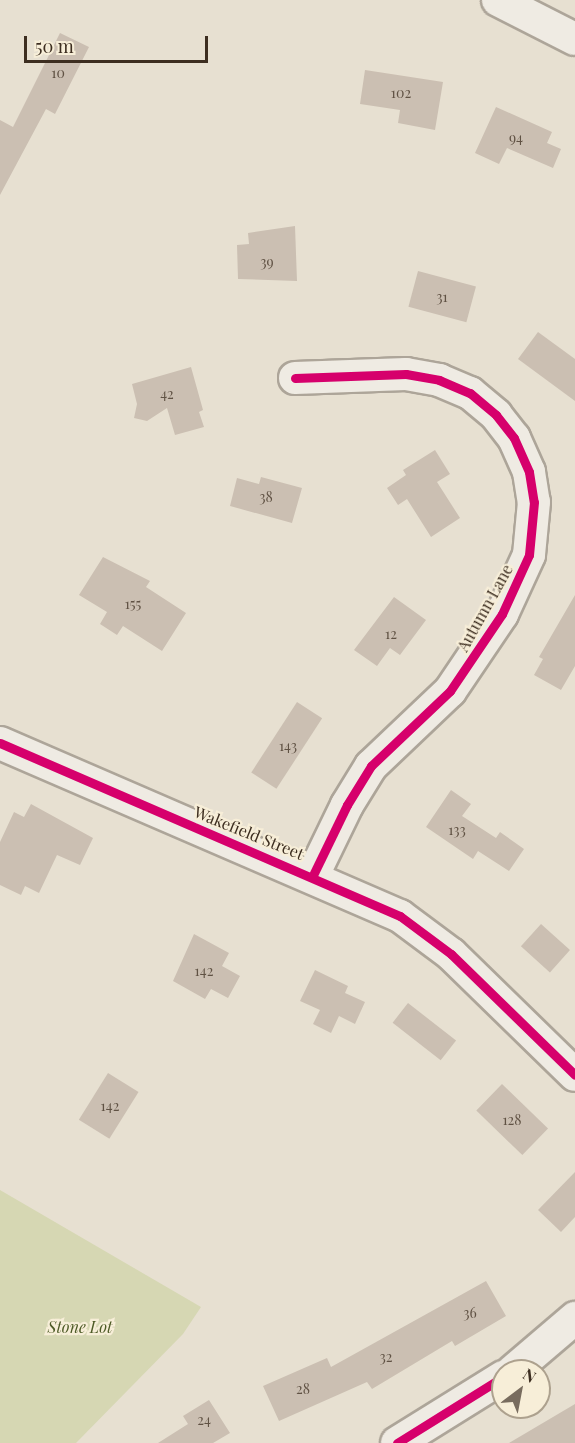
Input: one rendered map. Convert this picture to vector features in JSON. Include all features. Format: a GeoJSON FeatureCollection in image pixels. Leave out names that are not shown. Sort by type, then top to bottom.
{"type":"FeatureCollection","features":[{"type":"Feature","properties":{"kind":"street"},"geometry":{"type":"LineString","coordinates":[[498,0],[575,39]]}},
{"type":"Feature","properties":{"kind":"street","name":"Autumn Lane"},"geometry":{"type":"LineString","coordinates":[[295,378],[406,374],[439,380],[470,393],[496,415],[514,438],[529,472],[534,502],[529,555],[502,614],[450,691],[371,766],[347,805],[313,875]]}},
{"type":"Feature","properties":{"kind":"street","name":"Wakefield Street"},"geometry":{"type":"LineString","coordinates":[[0,743],[313,875],[400,916],[431,936],[575,1075]]}},
{"type":"Feature","properties":{"kind":"street"},"geometry":{"type":"LineString","coordinates":[[527,1359],[575,1318]]}},
{"type":"Feature","properties":{"kind":"street"},"geometry":{"type":"LineString","coordinates":[[397,1443],[491,1384]]}},
{"type":"Feature","properties":{"kind":"green space","name":"Stone Lot"},"geometry":{"type":"Polygon","coordinates":[[[0,1190],[201,1307],[183,1334],[76,1443],[0,1443],[0,1190]]]}},
{"type":"Feature","properties":{"kind":"building"},"geometry":{"type":"Polygon","coordinates":[[[60,33],[89,47],[55,114],[46,109],[0,195],[0,120],[13,127],[60,33]]]}},
{"type":"Feature","properties":{"kind":"building"},"geometry":{"type":"Polygon","coordinates":[[[365,70],[443,82],[435,130],[398,123],[400,110],[360,104],[365,70]]]}},
{"type":"Feature","properties":{"kind":"building"},"geometry":{"type":"Polygon","coordinates":[[[496,107],[552,132],[547,143],[561,149],[553,168],[507,148],[499,164],[475,153],[496,107]]]}},
{"type":"Feature","properties":{"kind":"building"},"geometry":{"type":"Polygon","coordinates":[[[295,226],[297,281],[238,279],[237,245],[249,244],[248,233],[295,226]]]}},
{"type":"Feature","properties":{"kind":"building"},"geometry":{"type":"Polygon","coordinates":[[[418,271],[476,287],[466,322],[408,307],[418,271]]]}},
{"type":"Feature","properties":{"kind":"building"},"geometry":{"type":"Polygon","coordinates":[[[538,332],[575,359],[575,401],[518,359],[538,332]]]}},
{"type":"Feature","properties":{"kind":"building"},"geometry":{"type":"Polygon","coordinates":[[[191,367],[203,410],[199,412],[204,427],[175,435],[167,408],[147,421],[134,418],[137,404],[132,384],[191,367]]]}},
{"type":"Feature","properties":{"kind":"building"},"geometry":{"type":"Polygon","coordinates":[[[435,450],[450,474],[437,482],[460,518],[431,537],[407,499],[398,505],[387,488],[406,475],[403,470],[435,450]]]}},
{"type":"Feature","properties":{"kind":"building"},"geometry":{"type":"Polygon","coordinates":[[[261,477],[302,488],[292,523],[230,506],[237,478],[259,484],[261,477]]]}},
{"type":"Feature","properties":{"kind":"building"},"geometry":{"type":"Polygon","coordinates":[[[103,557],[150,581],[146,587],[186,613],[162,651],[123,626],[117,635],[100,624],[107,612],[79,595],[103,557]]]}},
{"type":"Feature","properties":{"kind":"building"},"geometry":{"type":"Polygon","coordinates":[[[575,595],[575,666],[561,690],[534,675],[543,659],[539,657],[575,595]]]}},
{"type":"Feature","properties":{"kind":"building"},"geometry":{"type":"Polygon","coordinates":[[[394,597],[426,620],[400,655],[390,648],[377,666],[354,650],[394,597]]]}},
{"type":"Feature","properties":{"kind":"building"},"geometry":{"type":"Polygon","coordinates":[[[297,702],[322,718],[276,789],[251,772],[297,702]]]}},
{"type":"Feature","properties":{"kind":"building"},"geometry":{"type":"Polygon","coordinates":[[[451,790],[471,804],[462,816],[496,838],[500,832],[524,849],[509,871],[478,851],[473,859],[426,827],[451,790]]]}},
{"type":"Feature","properties":{"kind":"building"},"geometry":{"type":"Polygon","coordinates":[[[31,804],[93,838],[80,865],[57,855],[39,893],[25,886],[21,895],[0,885],[0,842],[14,812],[24,817],[31,804]]]}},
{"type":"Feature","properties":{"kind":"building"},"geometry":{"type":"Polygon","coordinates":[[[541,924],[570,950],[550,972],[521,946],[541,924]]]}},
{"type":"Feature","properties":{"kind":"building"},"geometry":{"type":"Polygon","coordinates":[[[194,934],[229,953],[222,966],[240,976],[228,998],[211,989],[205,999],[173,981],[194,934]]]}},
{"type":"Feature","properties":{"kind":"building"},"geometry":{"type":"Polygon","coordinates":[[[315,970],[348,986],[345,993],[365,1002],[355,1024],[339,1016],[331,1033],[313,1024],[320,1010],[300,1001],[315,970]]]}},
{"type":"Feature","properties":{"kind":"building"},"geometry":{"type":"Polygon","coordinates":[[[408,1003],[456,1041],[441,1060],[393,1023],[408,1003]]]}},
{"type":"Feature","properties":{"kind":"building"},"geometry":{"type":"Polygon","coordinates":[[[108,1073],[139,1092],[109,1139],[79,1120],[108,1073]]]}},
{"type":"Feature","properties":{"kind":"building"},"geometry":{"type":"Polygon","coordinates":[[[502,1084],[548,1128],[522,1155],[476,1111],[502,1084]]]}},
{"type":"Feature","properties":{"kind":"building"},"geometry":{"type":"Polygon","coordinates":[[[575,1172],[575,1217],[561,1232],[538,1210],[575,1172]]]}},
{"type":"Feature","properties":{"kind":"building"},"geometry":{"type":"Polygon","coordinates":[[[486,1281],[506,1316],[455,1346],[452,1341],[372,1389],[367,1382],[279,1421],[263,1386],[327,1358],[331,1367],[486,1281]]]}},
{"type":"Feature","properties":{"kind":"building"},"geometry":{"type":"Polygon","coordinates":[[[209,1400],[230,1433],[213,1443],[158,1443],[188,1424],[183,1416],[209,1400]]]}},
{"type":"Feature","properties":{"kind":"building"},"geometry":{"type":"Polygon","coordinates":[[[575,1404],[575,1443],[509,1443],[551,1419],[575,1404]]]}},
{"type":"Feature","properties":{"kind":"cycle path"},"geometry":{"type":"LineString","coordinates":[[295,378],[406,374],[439,380],[470,393],[496,415],[514,438],[529,472],[534,502],[529,555],[502,614],[450,691],[371,766],[347,805],[313,875]]}},
{"type":"Feature","properties":{"kind":"cycle path"},"geometry":{"type":"LineString","coordinates":[[0,743],[400,916],[451,954],[575,1075]]}},
{"type":"Feature","properties":{"kind":"cycle path"},"geometry":{"type":"LineString","coordinates":[[397,1443],[491,1384]]}}]}
